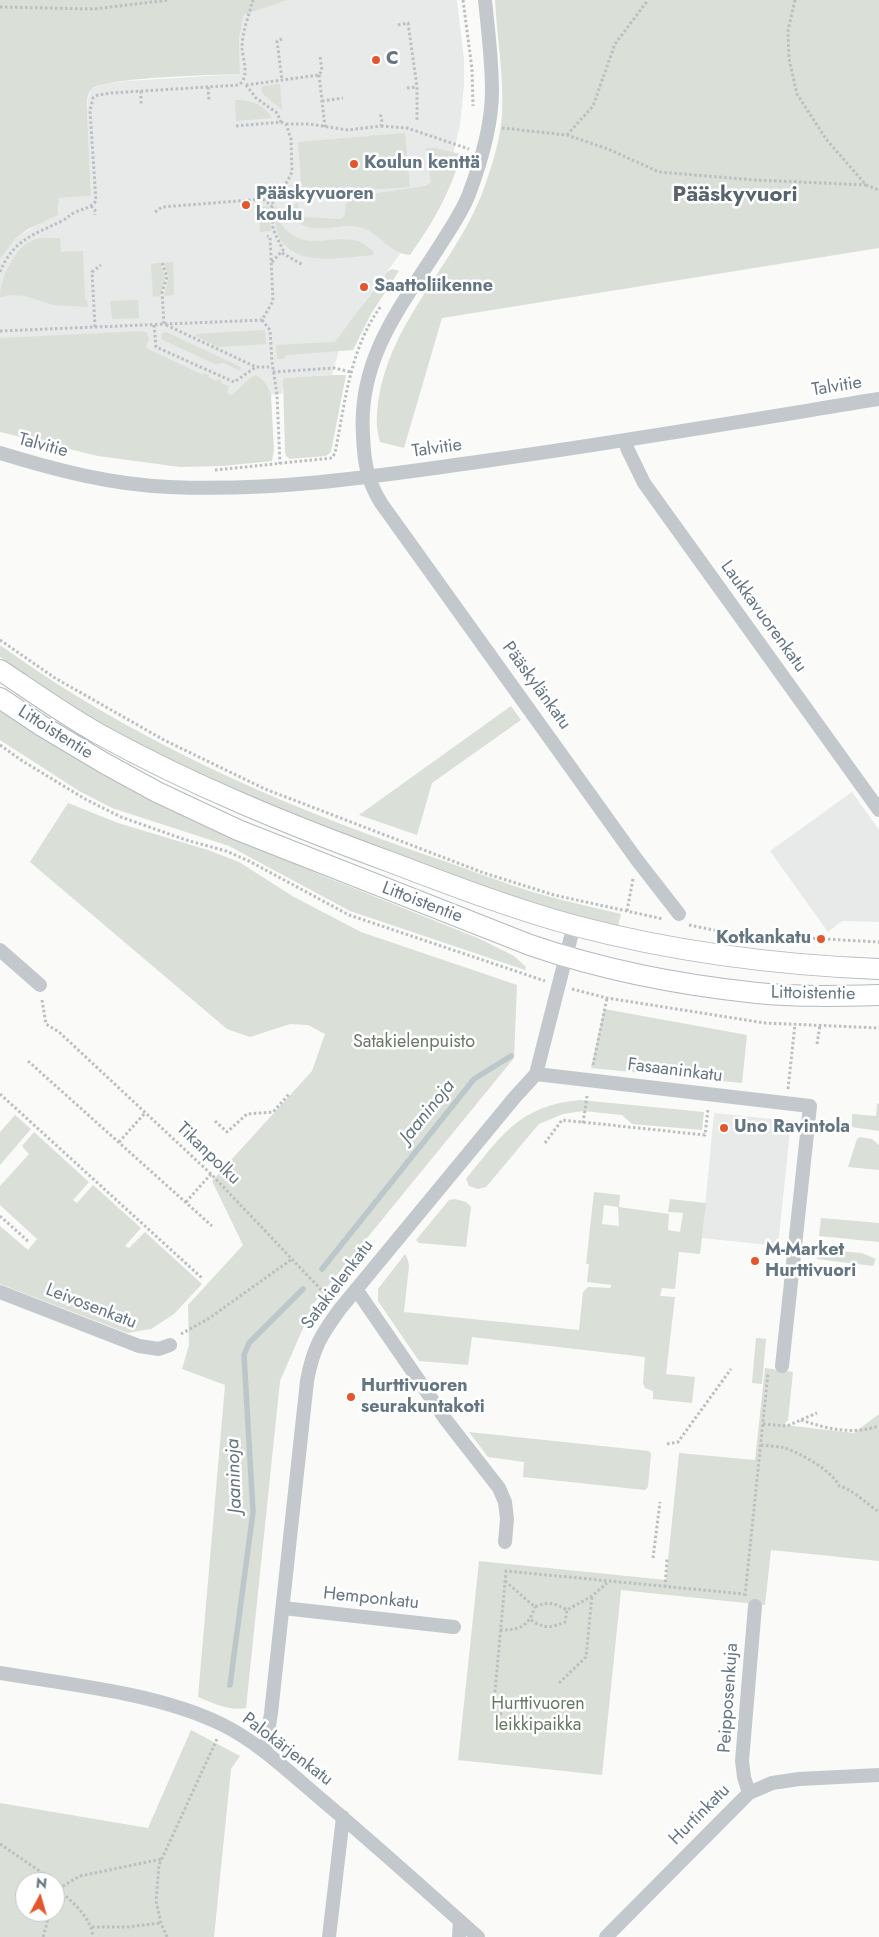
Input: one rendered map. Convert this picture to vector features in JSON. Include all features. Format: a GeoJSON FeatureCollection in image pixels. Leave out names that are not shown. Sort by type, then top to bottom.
{"type":"FeatureCollection","features":[{"type":"Feature","properties":{"kind":"main road","name":"Littoistentie"},"geometry":{"type":"LineString","coordinates":[[0,670],[98,733],[164,768],[248,808],[464,890],[574,925],[634,940],[712,954],[783,963],[879,969]]}},
{"type":"Feature","properties":{"kind":"main road","name":"Littoistentie"},"geometry":{"type":"LineString","coordinates":[[0,698],[104,763],[157,792],[238,830],[467,921],[565,957],[614,970],[673,981],[758,993],[879,995]]}},
{"type":"Feature","properties":{"kind":"street","name":"Pääskylänkatu"},"geometry":{"type":"LineString","coordinates":[[485,0],[492,92],[488,126],[468,196],[450,230],[393,318],[380,342],[370,369],[363,406],[362,428],[368,477],[381,503],[637,860],[677,919]]}},
{"type":"Feature","properties":{"kind":"street","name":"Talvitie"},"geometry":{"type":"LineString","coordinates":[[0,453],[73,473],[117,481],[168,487],[230,489],[368,477],[627,440],[879,399]]}},
{"type":"Feature","properties":{"kind":"street","name":"Laukkavuorenkatu"},"geometry":{"type":"LineString","coordinates":[[627,440],[627,448],[644,483],[879,810]]}},
{"type":"Feature","properties":{"kind":"street","name":"Satakielenkatu"},"geometry":{"type":"LineString","coordinates":[[266,1752],[311,1359],[324,1332],[356,1289],[536,1074],[574,925]]}},
{"type":"Feature","properties":{"kind":"street"},"geometry":{"type":"LineString","coordinates":[[0,950],[40,985]]}},
{"type":"Feature","properties":{"kind":"street","name":"Fasaaninkatu"},"geometry":{"type":"LineString","coordinates":[[536,1074],[810,1106],[782,1366]]}},
{"type":"Feature","properties":{"kind":"street"},"geometry":{"type":"LineString","coordinates":[[356,1289],[446,1420],[499,1488],[505,1502],[507,1519],[505,1542]]}},
{"type":"Feature","properties":{"kind":"street","name":"Leivosenkatu"},"geometry":{"type":"LineString","coordinates":[[0,1292],[139,1346],[159,1349],[170,1345]]}},
{"type":"Feature","properties":{"kind":"street","name":"Peipposenkuja"},"geometry":{"type":"LineString","coordinates":[[748,1792],[742,1761],[755,1606]]}},
{"type":"Feature","properties":{"kind":"street","name":"Hemponkatu"},"geometry":{"type":"LineString","coordinates":[[283,1608],[454,1626]]}},
{"type":"Feature","properties":{"kind":"street","name":"Palokärjenkatu"},"geometry":{"type":"LineString","coordinates":[[0,1673],[152,1700],[223,1725],[266,1752],[343,1817],[478,1937]]}},
{"type":"Feature","properties":{"kind":"street","name":"Hurtinkatu"},"geometry":{"type":"LineString","coordinates":[[606,1937],[748,1792],[772,1783],[799,1779],[879,1775]]}},
{"type":"Feature","properties":{"kind":"street"},"geometry":{"type":"LineString","coordinates":[[329,1937],[343,1817]]}},
{"type":"Feature","properties":{"kind":"street"},"geometry":{"type":"LineString","coordinates":[[458,1937],[460,1921]]}},
{"type":"Feature","properties":{"kind":"path"},"geometry":{"type":"LineString","coordinates":[[0,7],[94,8],[169,0]]}},
{"type":"Feature","properties":{"kind":"path"},"geometry":{"type":"LineString","coordinates":[[253,0],[242,46],[245,83],[256,98],[277,113],[281,122]]}},
{"type":"Feature","properties":{"kind":"path"},"geometry":{"type":"LineString","coordinates":[[463,0],[472,69],[473,114]]}},
{"type":"Feature","properties":{"kind":"path"},"geometry":{"type":"LineString","coordinates":[[567,134],[593,106],[615,44],[648,0]]}},
{"type":"Feature","properties":{"kind":"path"},"geometry":{"type":"LineString","coordinates":[[794,0],[788,31],[789,59],[797,94],[826,139],[866,185]]}},
{"type":"Feature","properties":{"kind":"path"},"geometry":{"type":"LineString","coordinates":[[398,25],[408,24],[417,87],[418,122]]}},
{"type":"Feature","properties":{"kind":"path"},"geometry":{"type":"LineString","coordinates":[[282,39],[277,41],[282,80]]}},
{"type":"Feature","properties":{"kind":"path"},"geometry":{"type":"LineString","coordinates":[[320,56],[322,70],[319,75],[325,127]]}},
{"type":"Feature","properties":{"kind":"path"},"geometry":{"type":"LineString","coordinates":[[0,272],[13,249],[23,240],[91,206],[96,201],[90,104],[93,98],[98,95],[239,85],[319,75]]}},
{"type":"Feature","properties":{"kind":"path"},"geometry":{"type":"LineString","coordinates":[[208,87],[209,101]]}},
{"type":"Feature","properties":{"kind":"path"},"geometry":{"type":"LineString","coordinates":[[407,88],[417,87]]}},
{"type":"Feature","properties":{"kind":"path"},"geometry":{"type":"LineString","coordinates":[[141,91],[142,104]]}},
{"type":"Feature","properties":{"kind":"path"},"geometry":{"type":"LineString","coordinates":[[322,100],[343,98]]}},
{"type":"Feature","properties":{"kind":"path"},"geometry":{"type":"LineString","coordinates":[[380,112],[381,126]]}},
{"type":"Feature","properties":{"kind":"path"},"geometry":{"type":"LineString","coordinates":[[236,126],[281,122],[348,130],[381,126],[407,128],[469,149]]}},
{"type":"Feature","properties":{"kind":"path"},"geometry":{"type":"LineString","coordinates":[[282,253],[282,247],[273,229],[272,206],[275,194],[287,182],[292,172],[292,139],[286,124]]}},
{"type":"Feature","properties":{"kind":"path"},"geometry":{"type":"LineString","coordinates":[[488,126],[567,134],[608,149],[659,172],[755,180],[866,185],[879,190]]}},
{"type":"Feature","properties":{"kind":"path"},"geometry":{"type":"LineString","coordinates":[[467,156],[470,142]]}},
{"type":"Feature","properties":{"kind":"path"},"geometry":{"type":"LineString","coordinates":[[155,212],[162,206],[263,199],[272,206]]}},
{"type":"Feature","properties":{"kind":"path"},"geometry":{"type":"LineString","coordinates":[[91,206],[95,210],[95,215]]}},
{"type":"Feature","properties":{"kind":"path"},"geometry":{"type":"LineString","coordinates":[[262,320],[273,300],[270,237],[267,236]]}},
{"type":"Feature","properties":{"kind":"path"},"geometry":{"type":"LineString","coordinates":[[271,262],[282,253]]}},
{"type":"Feature","properties":{"kind":"path"},"geometry":{"type":"LineString","coordinates":[[282,253],[303,266]]}},
{"type":"Feature","properties":{"kind":"path"},"geometry":{"type":"LineString","coordinates":[[162,263],[167,277],[162,292],[164,324]]}},
{"type":"Feature","properties":{"kind":"path"},"geometry":{"type":"LineString","coordinates":[[95,327],[92,272],[100,265]]}},
{"type":"Feature","properties":{"kind":"path"},"geometry":{"type":"LineString","coordinates":[[268,294],[273,294]]}},
{"type":"Feature","properties":{"kind":"path"},"geometry":{"type":"LineString","coordinates":[[212,470],[332,458],[335,453],[351,372],[367,331],[381,305]]}},
{"type":"Feature","properties":{"kind":"path"},"geometry":{"type":"LineString","coordinates":[[214,315],[214,322]]}},
{"type":"Feature","properties":{"kind":"path"},"geometry":{"type":"LineString","coordinates":[[0,332],[262,320]]}},
{"type":"Feature","properties":{"kind":"path"},"geometry":{"type":"LineString","coordinates":[[262,320],[270,330],[280,464]]}},
{"type":"Feature","properties":{"kind":"path"},"geometry":{"type":"LineString","coordinates":[[164,324],[256,367],[272,367]]}},
{"type":"Feature","properties":{"kind":"path"},"geometry":{"type":"LineString","coordinates":[[154,325],[156,347],[234,382],[256,367]]}},
{"type":"Feature","properties":{"kind":"path"},"geometry":{"type":"LineString","coordinates":[[270,330],[276,330]]}},
{"type":"Feature","properties":{"kind":"path"},"geometry":{"type":"LineString","coordinates":[[273,372],[334,368],[351,372]]}},
{"type":"Feature","properties":{"kind":"path"},"geometry":{"type":"LineString","coordinates":[[0,640],[55,678],[164,740],[265,789],[484,873],[554,895],[677,919],[734,934],[879,942]]}},
{"type":"Feature","properties":{"kind":"path"},"geometry":{"type":"LineString","coordinates":[[0,745],[85,799],[122,817],[234,854],[349,915],[532,977]]}},
{"type":"Feature","properties":{"kind":"path"},"geometry":{"type":"LineString","coordinates":[[627,910],[637,860]]}},
{"type":"Feature","properties":{"kind":"path","name":"Tikanpolku"},"geometry":{"type":"LineString","coordinates":[[40,985],[46,1024],[59,1032],[211,1174],[333,1302]]}},
{"type":"Feature","properties":{"kind":"path"},"geometry":{"type":"LineString","coordinates":[[591,994],[765,1023],[879,1028]]}},
{"type":"Feature","properties":{"kind":"path"},"geometry":{"type":"LineString","coordinates":[[592,1066],[607,998]]}},
{"type":"Feature","properties":{"kind":"path"},"geometry":{"type":"LineString","coordinates":[[787,1092],[795,1024]]}},
{"type":"Feature","properties":{"kind":"path"},"geometry":{"type":"LineString","coordinates":[[817,1044],[820,1025]]}},
{"type":"Feature","properties":{"kind":"path"},"geometry":{"type":"LineString","coordinates":[[28,1061],[212,1226]]}},
{"type":"Feature","properties":{"kind":"path"},"geometry":{"type":"LineString","coordinates":[[214,1121],[227,1132],[247,1114],[273,1112],[290,1093]]}},
{"type":"Feature","properties":{"kind":"path"},"geometry":{"type":"LineString","coordinates":[[0,1094],[202,1278]]}},
{"type":"Feature","properties":{"kind":"path"},"geometry":{"type":"LineString","coordinates":[[584,1123],[587,1096]]}},
{"type":"Feature","properties":{"kind":"path"},"geometry":{"type":"LineString","coordinates":[[545,1143],[562,1120],[706,1135],[708,1108]]}},
{"type":"Feature","properties":{"kind":"path"},"geometry":{"type":"LineString","coordinates":[[119,1142],[145,1113]]}},
{"type":"Feature","properties":{"kind":"path"},"geometry":{"type":"LineString","coordinates":[[186,1202],[211,1174]]}},
{"type":"Feature","properties":{"kind":"path"},"geometry":{"type":"LineString","coordinates":[[0,1216],[29,1242]]}},
{"type":"Feature","properties":{"kind":"path"},"geometry":{"type":"LineString","coordinates":[[170,1345],[186,1331],[208,1319],[292,1259]]}},
{"type":"Feature","properties":{"kind":"path"},"geometry":{"type":"LineString","coordinates":[[502,1714],[492,1713],[506,1571],[745,1594],[762,1445],[768,1367]]}},
{"type":"Feature","properties":{"kind":"path"},"geometry":{"type":"LineString","coordinates":[[667,1444],[678,1442],[731,1369]]}},
{"type":"Feature","properties":{"kind":"path"},"geometry":{"type":"LineString","coordinates":[[763,1424],[787,1426],[817,1414]]}},
{"type":"Feature","properties":{"kind":"path"},"geometry":{"type":"LineString","coordinates":[[801,1420],[829,1430],[864,1431],[879,1426]]}},
{"type":"Feature","properties":{"kind":"path"},"geometry":{"type":"LineString","coordinates":[[762,1445],[784,1448],[799,1454],[835,1477],[839,1486],[849,1488],[858,1498],[879,1512]]}},
{"type":"Feature","properties":{"kind":"path"},"geometry":{"type":"LineString","coordinates":[[653,1558],[660,1502]]}},
{"type":"Feature","properties":{"kind":"path"},"geometry":{"type":"LineString","coordinates":[[665,1587],[666,1559]]}},
{"type":"Feature","properties":{"kind":"path"},"geometry":{"type":"LineString","coordinates":[[505,1581],[535,1607]]}},
{"type":"Feature","properties":{"kind":"path"},"geometry":{"type":"LineString","coordinates":[[567,1610],[592,1596],[608,1582]]}},
{"type":"Feature","properties":{"kind":"path"},"geometry":{"type":"LineString","coordinates":[[559,1683],[586,1657],[592,1596]]}},
{"type":"Feature","properties":{"kind":"path"},"geometry":{"type":"LineString","coordinates":[[500,1630],[514,1630],[531,1620],[535,1607],[544,1602],[558,1604],[567,1610]]}},
{"type":"Feature","properties":{"kind":"path"},"geometry":{"type":"LineString","coordinates":[[531,1620],[541,1627],[554,1627],[565,1622],[567,1610]]}},
{"type":"Feature","properties":{"kind":"path"},"geometry":{"type":"LineString","coordinates":[[168,1937],[161,1923],[156,1902],[159,1865],[217,1739]]}},
{"type":"Feature","properties":{"kind":"path"},"geometry":{"type":"LineString","coordinates":[[0,1844],[41,1872]]}},
{"type":"Feature","properties":{"kind":"path"},"geometry":{"type":"LineString","coordinates":[[65,1885],[80,1876],[162,1859]]}},
{"type":"Feature","properties":{"kind":"path"},"geometry":{"type":"LineString","coordinates":[[65,1895],[82,1911],[92,1927],[93,1937]]}},
{"type":"Feature","properties":{"kind":"path"},"geometry":{"type":"LineString","coordinates":[[43,1937],[47,1922]]}},
{"type":"Feature","properties":{"kind":"path"},"geometry":{"type":"LineString","coordinates":[[92,1927],[127,1927],[161,1923]]}},
{"type":"Feature","properties":{"kind":"shaded area","name":"Pääskyvuoren koulu"},"geometry":{"type":"Polygon","coordinates":[[[288,0],[457,0],[464,59],[464,85],[460,125],[451,163],[416,233],[364,302],[340,346],[332,375],[285,378],[282,394],[245,401],[0,377],[0,259],[16,238],[59,211],[59,198],[91,196],[87,111],[88,98],[92,89],[103,84],[127,81],[240,74],[239,40],[244,15],[288,0]]]}},
{"type":"Feature","properties":{"kind":"shaded area"},"geometry":{"type":"Polygon","coordinates":[[[852,792],[879,830],[879,922],[842,921],[828,932],[770,851],[852,792]]]}},
{"type":"Feature","properties":{"kind":"shaded area"},"geometry":{"type":"Polygon","coordinates":[[[714,1113],[791,1121],[778,1246],[702,1238],[714,1113]]]}},
{"type":"Feature","properties":{"kind":"green space"},"geometry":{"type":"Polygon","coordinates":[[[0,0],[288,0],[244,15],[239,40],[240,74],[138,79],[101,85],[92,89],[87,105],[91,196],[59,198],[58,215],[28,229],[16,238],[0,259],[0,0]]]}},
{"type":"Feature","properties":{"kind":"green space"},"geometry":{"type":"Polygon","coordinates":[[[495,0],[879,0],[879,248],[442,318],[404,448],[380,442],[377,419],[382,384],[391,354],[405,327],[470,220],[483,191],[498,143],[502,100],[495,0]]]}},
{"type":"Feature","properties":{"kind":"green space"},"geometry":{"type":"Polygon","coordinates":[[[280,84],[282,110],[263,94],[261,89],[263,86],[280,84]]]}},
{"type":"Feature","properties":{"kind":"green space"},"geometry":{"type":"Polygon","coordinates":[[[235,100],[261,106],[272,118],[236,121],[235,100]]]}},
{"type":"Feature","properties":{"kind":"green space","name":"Koulun kenttä"},"geometry":{"type":"Polygon","coordinates":[[[405,133],[410,187],[302,194],[298,142],[405,133]]]}},
{"type":"Feature","properties":{"kind":"green space"},"geometry":{"type":"Polygon","coordinates":[[[426,148],[461,154],[452,181],[440,207],[410,255],[390,247],[372,233],[359,227],[308,227],[301,224],[293,216],[291,205],[298,203],[299,215],[302,217],[341,219],[345,215],[346,203],[350,197],[426,186],[431,182],[426,148]]]}},
{"type":"Feature","properties":{"kind":"green space"},"geometry":{"type":"Polygon","coordinates":[[[275,204],[283,226],[293,235],[309,241],[344,239],[356,241],[364,244],[374,252],[373,255],[332,259],[305,256],[293,251],[284,243],[277,231],[275,204]]]}},
{"type":"Feature","properties":{"kind":"green space"},"geometry":{"type":"Polygon","coordinates":[[[269,206],[271,231],[260,232],[259,207],[269,206]]]}},
{"type":"Feature","properties":{"kind":"green space"},"geometry":{"type":"Polygon","coordinates":[[[60,238],[61,252],[83,251],[85,300],[87,300],[88,307],[54,305],[25,296],[11,295],[0,297],[3,281],[10,263],[22,248],[36,239],[60,238]]]}},
{"type":"Feature","properties":{"kind":"green space"},"geometry":{"type":"Polygon","coordinates":[[[173,262],[174,295],[164,296],[169,277],[163,263],[173,262]]]}},
{"type":"Feature","properties":{"kind":"green space"},"geometry":{"type":"Polygon","coordinates":[[[160,263],[165,277],[160,296],[153,297],[151,264],[160,263]]]}},
{"type":"Feature","properties":{"kind":"green space"},"geometry":{"type":"Polygon","coordinates":[[[392,269],[399,271],[371,314],[353,350],[287,355],[283,359],[277,359],[276,345],[335,342],[387,272],[392,269]]]}},
{"type":"Feature","properties":{"kind":"green space"},"geometry":{"type":"Polygon","coordinates":[[[138,300],[139,318],[112,319],[110,301],[138,300]]]}},
{"type":"Feature","properties":{"kind":"green space"},"geometry":{"type":"Polygon","coordinates":[[[265,330],[266,344],[218,347],[196,336],[196,334],[265,330]]]}},
{"type":"Feature","properties":{"kind":"green space"},"geometry":{"type":"Polygon","coordinates":[[[142,331],[147,333],[149,339],[146,348],[203,375],[204,373],[209,375],[208,377],[216,381],[218,379],[222,381],[221,383],[229,386],[227,393],[232,395],[250,378],[256,375],[261,379],[271,395],[274,450],[272,461],[223,466],[180,467],[98,456],[0,432],[0,338],[142,331]]]}},
{"type":"Feature","properties":{"kind":"green space"},"geometry":{"type":"Polygon","coordinates":[[[166,332],[241,367],[240,371],[224,363],[215,364],[161,339],[162,333],[166,332]]]}},
{"type":"Feature","properties":{"kind":"green space"},"geometry":{"type":"Polygon","coordinates":[[[346,375],[331,452],[326,456],[290,459],[286,456],[285,451],[283,380],[285,378],[346,375]]]}},
{"type":"Feature","properties":{"kind":"green space"},"geometry":{"type":"Polygon","coordinates":[[[0,645],[100,710],[206,766],[261,791],[372,836],[547,896],[621,914],[618,926],[531,903],[368,845],[253,799],[162,758],[78,710],[0,657],[0,645]]]}},
{"type":"Feature","properties":{"kind":"green space"},"geometry":{"type":"Polygon","coordinates":[[[511,706],[521,720],[432,783],[417,835],[359,815],[511,706]]]}},
{"type":"Feature","properties":{"kind":"green space"},"geometry":{"type":"Polygon","coordinates":[[[0,711],[80,761],[146,798],[326,877],[480,939],[514,956],[526,967],[525,970],[350,911],[229,846],[112,808],[79,791],[0,740],[0,711]]]}},
{"type":"Feature","properties":{"kind":"green space","name":"Satakielenpuisto"},"geometry":{"type":"Polygon","coordinates":[[[68,803],[118,823],[208,850],[239,862],[294,897],[361,932],[517,985],[514,1058],[314,1303],[280,1381],[246,1708],[228,1708],[198,1697],[225,1385],[182,1369],[189,1345],[188,1305],[243,1245],[212,1181],[312,1071],[325,1034],[308,1025],[290,1024],[250,1037],[227,1029],[30,862],[68,803]]]}},
{"type":"Feature","properties":{"kind":"green space"},"geometry":{"type":"Polygon","coordinates":[[[604,1009],[747,1035],[742,1083],[591,1068],[604,1009]]]}},
{"type":"Feature","properties":{"kind":"green space"},"geometry":{"type":"Polygon","coordinates":[[[580,1100],[704,1112],[702,1130],[632,1124],[622,1115],[583,1111],[563,1114],[539,1124],[486,1187],[478,1189],[469,1186],[466,1179],[490,1149],[514,1125],[542,1108],[580,1100]]]}},
{"type":"Feature","properties":{"kind":"green space"},"geometry":{"type":"Polygon","coordinates":[[[877,1103],[879,1104],[879,1131],[852,1127],[852,1114],[876,1116],[877,1103]]]}},
{"type":"Feature","properties":{"kind":"green space"},"geometry":{"type":"Polygon","coordinates":[[[15,1115],[31,1129],[0,1165],[0,1132],[15,1115]]]}},
{"type":"Feature","properties":{"kind":"green space"},"geometry":{"type":"Polygon","coordinates":[[[34,1132],[89,1182],[73,1200],[77,1203],[93,1185],[141,1228],[125,1246],[129,1248],[145,1232],[202,1284],[174,1314],[151,1329],[127,1333],[0,1284],[0,1226],[28,1250],[37,1239],[0,1205],[0,1186],[29,1154],[22,1146],[34,1132]]]}},
{"type":"Feature","properties":{"kind":"green space"},"geometry":{"type":"Polygon","coordinates":[[[860,1137],[872,1139],[879,1145],[879,1170],[848,1167],[857,1139],[860,1137]]]}},
{"type":"Feature","properties":{"kind":"green space"},"geometry":{"type":"Polygon","coordinates":[[[594,1192],[620,1195],[619,1207],[669,1214],[668,1230],[680,1232],[683,1213],[668,1212],[670,1199],[706,1203],[700,1254],[679,1252],[675,1289],[662,1288],[660,1296],[675,1297],[666,1374],[695,1377],[692,1403],[653,1399],[653,1391],[645,1388],[643,1383],[645,1357],[472,1337],[468,1365],[419,1361],[378,1301],[378,1289],[405,1254],[409,1266],[404,1312],[579,1330],[583,1292],[588,1287],[610,1288],[612,1285],[587,1282],[589,1264],[586,1264],[594,1192]],[[604,1205],[602,1224],[619,1226],[618,1207],[604,1205]]]}},
{"type":"Feature","properties":{"kind":"green space"},"geometry":{"type":"Polygon","coordinates":[[[455,1199],[466,1202],[471,1207],[466,1247],[419,1243],[416,1240],[449,1200],[455,1199]]]}},
{"type":"Feature","properties":{"kind":"green space"},"geometry":{"type":"Polygon","coordinates":[[[821,1218],[879,1223],[879,1242],[819,1236],[821,1218]]]}},
{"type":"Feature","properties":{"kind":"green space"},"geometry":{"type":"Polygon","coordinates":[[[818,1249],[862,1253],[876,1259],[873,1266],[817,1259],[818,1249]]]}},
{"type":"Feature","properties":{"kind":"green space"},"geometry":{"type":"Polygon","coordinates":[[[756,1338],[766,1339],[762,1384],[752,1383],[756,1338]]]}},
{"type":"Feature","properties":{"kind":"green space","name":"Hurttivuoren leikkipaikka"},"geometry":{"type":"Polygon","coordinates":[[[765,1368],[793,1372],[788,1420],[784,1425],[854,1433],[879,1414],[879,1561],[771,1550],[765,1605],[621,1590],[602,1775],[458,1760],[479,1561],[666,1580],[679,1453],[755,1460],[765,1368]]]}},
{"type":"Feature","properties":{"kind":"green space"},"geometry":{"type":"Polygon","coordinates":[[[469,1432],[649,1451],[651,1454],[648,1487],[645,1490],[523,1477],[524,1462],[488,1457],[469,1432]]]}},
{"type":"Feature","properties":{"kind":"green space"},"geometry":{"type":"Polygon","coordinates":[[[191,1730],[240,1756],[231,1769],[214,1937],[0,1937],[0,1803],[148,1828],[191,1730]]]}},
{"type":"Feature","properties":{"kind":"waterway","name":"Jaaninoja"},"geometry":{"type":"LineString","coordinates":[[322,1269],[474,1079],[511,1056]]}},
{"type":"Feature","properties":{"kind":"waterway","name":"Jaaninoja"},"geometry":{"type":"LineString","coordinates":[[230,1685],[253,1512],[244,1355],[249,1343],[303,1289]]}},
{"type":"Feature","properties":{"kind":"place","name":"C"},"geometry":{"type":"Point","coordinates":[376,60]}},
{"type":"Feature","properties":{"kind":"place","name":"Koulun kenttä"},"geometry":{"type":"Point","coordinates":[354,164]}},
{"type":"Feature","properties":{"kind":"place","name":"Pääskyvuoren koulu"},"geometry":{"type":"Point","coordinates":[246,205]}},
{"type":"Feature","properties":{"kind":"place","name":"Saattoliikenne"},"geometry":{"type":"Point","coordinates":[364,287]}},
{"type":"Feature","properties":{"kind":"place","name":"Kotkankatu"},"geometry":{"type":"Point","coordinates":[821,939]}},
{"type":"Feature","properties":{"kind":"place","name":"Uno Ravintola"},"geometry":{"type":"Point","coordinates":[724,1128]}},
{"type":"Feature","properties":{"kind":"place","name":"M-Market Hurttivuori"},"geometry":{"type":"Point","coordinates":[755,1261]}},
{"type":"Feature","properties":{"kind":"place","name":"Hurttivuoren seurakuntakoti"},"geometry":{"type":"Point","coordinates":[351,1397]}},
{"type":"Feature","properties":{"kind":"district","name":"Pääskyvuori"},"geometry":{"type":"Point","coordinates":[735,196]}}]}
